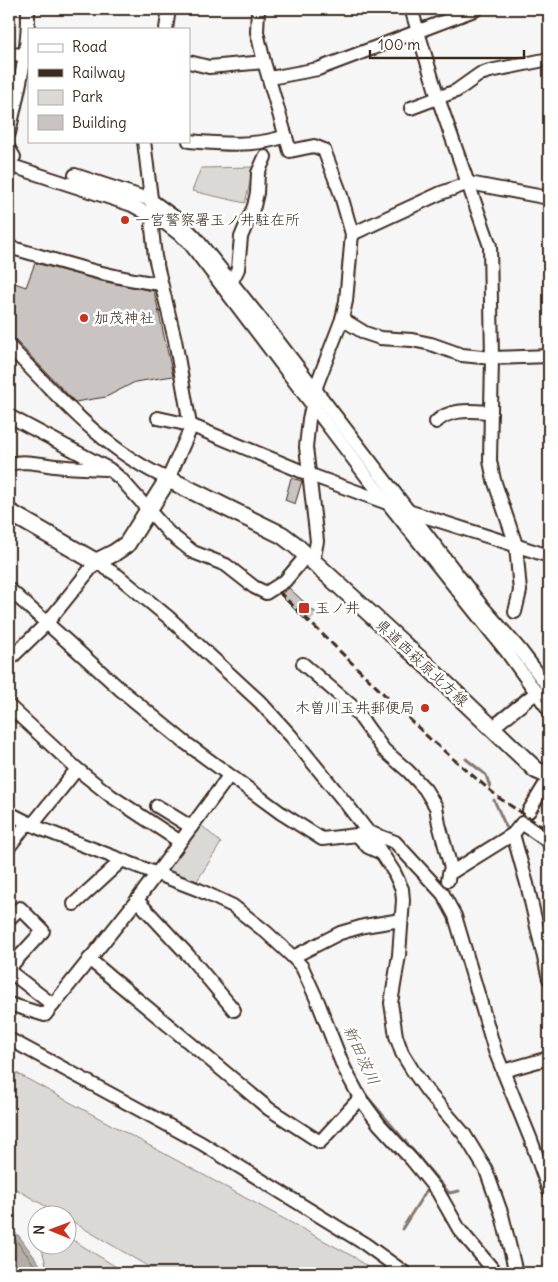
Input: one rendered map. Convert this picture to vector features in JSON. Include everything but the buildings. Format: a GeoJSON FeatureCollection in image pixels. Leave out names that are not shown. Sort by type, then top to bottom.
{"type":"FeatureCollection","features":[{"type":"Feature","properties":{"kind":"main road"},"geometry":{"type":"LineString","coordinates":[[9,512],[96,562],[127,544],[168,479]]}},
{"type":"Feature","properties":{"kind":"main road","name":"県道西萩原北方線"},"geometry":{"type":"LineString","coordinates":[[168,479],[282,535],[425,664],[536,770],[549,773]]}},
{"type":"Feature","properties":{"kind":"street"},"geometry":{"type":"LineString","coordinates":[[9,133],[27,56],[28,9]]}},
{"type":"Feature","properties":{"kind":"street"},"geometry":{"type":"LineString","coordinates":[[166,28],[169,9]]}},
{"type":"Feature","properties":{"kind":"street"},"geometry":{"type":"LineString","coordinates":[[9,416],[109,469],[121,479],[169,533],[193,552],[226,565],[254,587],[266,592],[285,581],[309,559],[317,540],[306,447],[311,404],[342,319],[346,301],[352,234],[340,192],[324,150],[314,146],[290,151],[257,32],[258,9]]}},
{"type":"Feature","properties":{"kind":"street"},"geometry":{"type":"LineString","coordinates":[[414,9],[413,16],[438,98],[490,246],[492,358],[490,461],[494,480],[516,545],[520,591],[514,612]]}},
{"type":"Feature","properties":{"kind":"street"},"geometry":{"type":"LineString","coordinates":[[270,78],[318,68],[477,9]]}},
{"type":"Feature","properties":{"kind":"street"},"geometry":{"type":"LineString","coordinates":[[9,54],[27,56]]}},
{"type":"Feature","properties":{"kind":"street"},"geometry":{"type":"LineString","coordinates":[[411,108],[456,91],[485,73],[549,59]]}},
{"type":"Feature","properties":{"kind":"street"},"geometry":{"type":"LineString","coordinates":[[190,62],[209,67],[264,62]]}},
{"type":"Feature","properties":{"kind":"street"},"geometry":{"type":"LineString","coordinates":[[190,141],[243,144],[286,136]]}},
{"type":"Feature","properties":{"kind":"street"},"geometry":{"type":"LineString","coordinates":[[9,346],[92,429],[126,456],[152,472],[168,479],[190,432],[190,425],[175,340],[155,257],[152,228],[153,215],[144,142]]}},
{"type":"Feature","properties":{"kind":"street"},"geometry":{"type":"LineString","coordinates":[[10,157],[132,205],[153,215],[188,241],[311,404],[391,505],[545,684]]}},
{"type":"Feature","properties":{"kind":"street"},"geometry":{"type":"LineString","coordinates":[[232,281],[238,268],[241,237],[256,199],[258,173],[265,157]]}},
{"type":"Feature","properties":{"kind":"street"},"geometry":{"type":"LineString","coordinates":[[75,175],[151,200],[178,219],[195,237],[232,281],[480,604],[521,651],[545,684],[549,710]]}},
{"type":"Feature","properties":{"kind":"street"},"geometry":{"type":"LineString","coordinates":[[352,234],[441,193],[469,183],[549,198]]}},
{"type":"Feature","properties":{"kind":"street"},"geometry":{"type":"LineString","coordinates":[[9,247],[88,270],[135,281],[161,284]]}},
{"type":"Feature","properties":{"kind":"street"},"geometry":{"type":"LineString","coordinates":[[342,319],[364,333],[380,338],[412,340],[462,355],[492,358],[549,356]]}},
{"type":"Feature","properties":{"kind":"street"},"geometry":{"type":"LineString","coordinates":[[436,422],[440,417],[452,412],[491,412]]}},
{"type":"Feature","properties":{"kind":"street"},"geometry":{"type":"LineString","coordinates":[[158,418],[190,425],[308,474],[391,505],[468,532],[549,556]]}},
{"type":"Feature","properties":{"kind":"street"},"geometry":{"type":"LineString","coordinates":[[9,464],[32,462],[56,466],[109,469]]}},
{"type":"Feature","properties":{"kind":"street"},"geometry":{"type":"LineString","coordinates":[[9,660],[47,623],[96,562],[117,575],[168,618],[260,702],[291,736],[368,832],[394,872],[402,889],[399,955],[391,1003],[396,1036],[402,1053],[427,1091],[464,1134],[486,1170],[502,1215],[516,1273]]}},
{"type":"Feature","properties":{"kind":"street"},"geometry":{"type":"LineString","coordinates":[[9,589],[121,690],[183,741],[281,814],[322,839],[357,835],[368,847],[382,854]]}},
{"type":"Feature","properties":{"kind":"street"},"geometry":{"type":"LineString","coordinates":[[303,664],[352,706],[384,750],[408,771],[425,790],[436,807],[451,868],[443,894]]}},
{"type":"Feature","properties":{"kind":"street"},"geometry":{"type":"LineString","coordinates":[[492,728],[545,684]]}},
{"type":"Feature","properties":{"kind":"street"},"geometry":{"type":"LineString","coordinates":[[9,706],[78,769],[111,796],[179,841]]}},
{"type":"Feature","properties":{"kind":"street"},"geometry":{"type":"LineString","coordinates":[[9,847],[25,826],[33,824],[78,769]]}},
{"type":"Feature","properties":{"kind":"street"},"geometry":{"type":"LineString","coordinates":[[9,1004],[45,1016],[137,900],[190,826],[229,776]]}},
{"type":"Feature","properties":{"kind":"street"},"geometry":{"type":"LineString","coordinates":[[529,811],[549,778]]}},
{"type":"Feature","properties":{"kind":"street"},"geometry":{"type":"LineString","coordinates":[[157,806],[190,826]]}},
{"type":"Feature","properties":{"kind":"street"},"geometry":{"type":"LineString","coordinates":[[9,813],[121,861],[199,890],[233,906],[266,932],[293,957],[306,976],[343,1066],[360,1098],[379,1124],[438,1192],[459,1229],[496,1273]]}},
{"type":"Feature","properties":{"kind":"street"},"geometry":{"type":"LineString","coordinates":[[449,874],[513,834],[522,823],[549,842]]}},
{"type":"Feature","properties":{"kind":"street"},"geometry":{"type":"LineString","coordinates":[[368,832],[395,842],[443,894],[455,916],[495,1051],[531,1140],[549,1191]]}},
{"type":"Feature","properties":{"kind":"street"},"geometry":{"type":"LineString","coordinates":[[513,834],[528,884],[549,979]]}},
{"type":"Feature","properties":{"kind":"street"},"geometry":{"type":"LineString","coordinates":[[74,904],[121,861]]}},
{"type":"Feature","properties":{"kind":"street"},"geometry":{"type":"LineString","coordinates":[[137,900],[190,956],[234,1010]]}},
{"type":"Feature","properties":{"kind":"street"},"geometry":{"type":"LineString","coordinates":[[9,919],[20,908],[43,931],[9,969],[53,1005]]}},
{"type":"Feature","properties":{"kind":"street"},"geometry":{"type":"LineString","coordinates":[[293,957],[340,933],[364,926],[401,920]]}},
{"type":"Feature","properties":{"kind":"street"},"geometry":{"type":"LineString","coordinates":[[89,959],[269,1109],[320,1142],[360,1098]]}},
{"type":"Feature","properties":{"kind":"street"},"geometry":{"type":"LineString","coordinates":[[9,1029],[22,1041],[24,1048]]}},
{"type":"Feature","properties":{"kind":"street"},"geometry":{"type":"LineString","coordinates":[[9,1040],[200,1142],[365,1244],[405,1273]]}},
{"type":"Feature","properties":{"kind":"street"},"geometry":{"type":"LineString","coordinates":[[503,1071],[549,1058]]}},
{"type":"Feature","properties":{"kind":"green space"},"geometry":{"type":"Polygon","coordinates":[[[254,167],[245,203],[192,191],[201,168],[254,167]]]}},
{"type":"Feature","properties":{"kind":"green space"},"geometry":{"type":"Polygon","coordinates":[[[200,824],[221,843],[197,881],[164,869],[200,824]]]}},
{"type":"Feature","properties":{"kind":"green space"},"geometry":{"type":"Polygon","coordinates":[[[9,1069],[354,1257],[375,1273],[159,1273],[78,1225],[78,1204],[42,1204],[9,1185],[9,1069]]]}},
{"type":"Feature","properties":{"kind":"green space"},"geometry":{"type":"Polygon","coordinates":[[[78,1243],[126,1273],[48,1273],[43,1254],[78,1254],[78,1243]]]}},
{"type":"Feature","properties":{"kind":"water"},"geometry":{"type":"Polygon","coordinates":[[[9,1228],[19,1236],[28,1248],[28,1254],[32,1254],[46,1273],[9,1273],[9,1228]]]}},
{"type":"Feature","properties":{"kind":"waterway","name":"新田波川"},"geometry":{"type":"LineString","coordinates":[[495,717],[529,689]]}},
{"type":"Feature","properties":{"kind":"waterway","name":"新田波川"},"geometry":{"type":"LineString","coordinates":[[466,759],[486,775],[490,787]]}},
{"type":"Feature","properties":{"kind":"waterway","name":"新田波川"},"geometry":{"type":"LineString","coordinates":[[494,800],[507,829]]}},
{"type":"Feature","properties":{"kind":"waterway","name":"新田波川"},"geometry":{"type":"LineString","coordinates":[[191,880],[224,895]]}},
{"type":"Feature","properties":{"kind":"waterway","name":"新田波川"},"geometry":{"type":"LineString","coordinates":[[337,1034],[365,1094],[449,1193],[459,1191]]}},
{"type":"Feature","properties":{"kind":"waterway"},"geometry":{"type":"LineString","coordinates":[[402,1229],[426,1191]]}},
{"type":"Feature","properties":{"kind":"railway"},"geometry":{"type":"LineString","coordinates":[[279,592],[430,739],[499,798],[549,831]]}},
{"type":"Feature","properties":{"kind":"place","name":"一宮警察署玉ノ井駐在所"},"geometry":{"type":"Point","coordinates":[125,220]}},
{"type":"Feature","properties":{"kind":"place","name":"加茂神社"},"geometry":{"type":"Point","coordinates":[84,318]}},
{"type":"Feature","properties":{"kind":"place","name":"玉ノ井"},"geometry":{"type":"Point","coordinates":[304,608]}},
{"type":"Feature","properties":{"kind":"place","name":"木曽川玉井郵便局"},"geometry":{"type":"Point","coordinates":[425,708]}}]}
